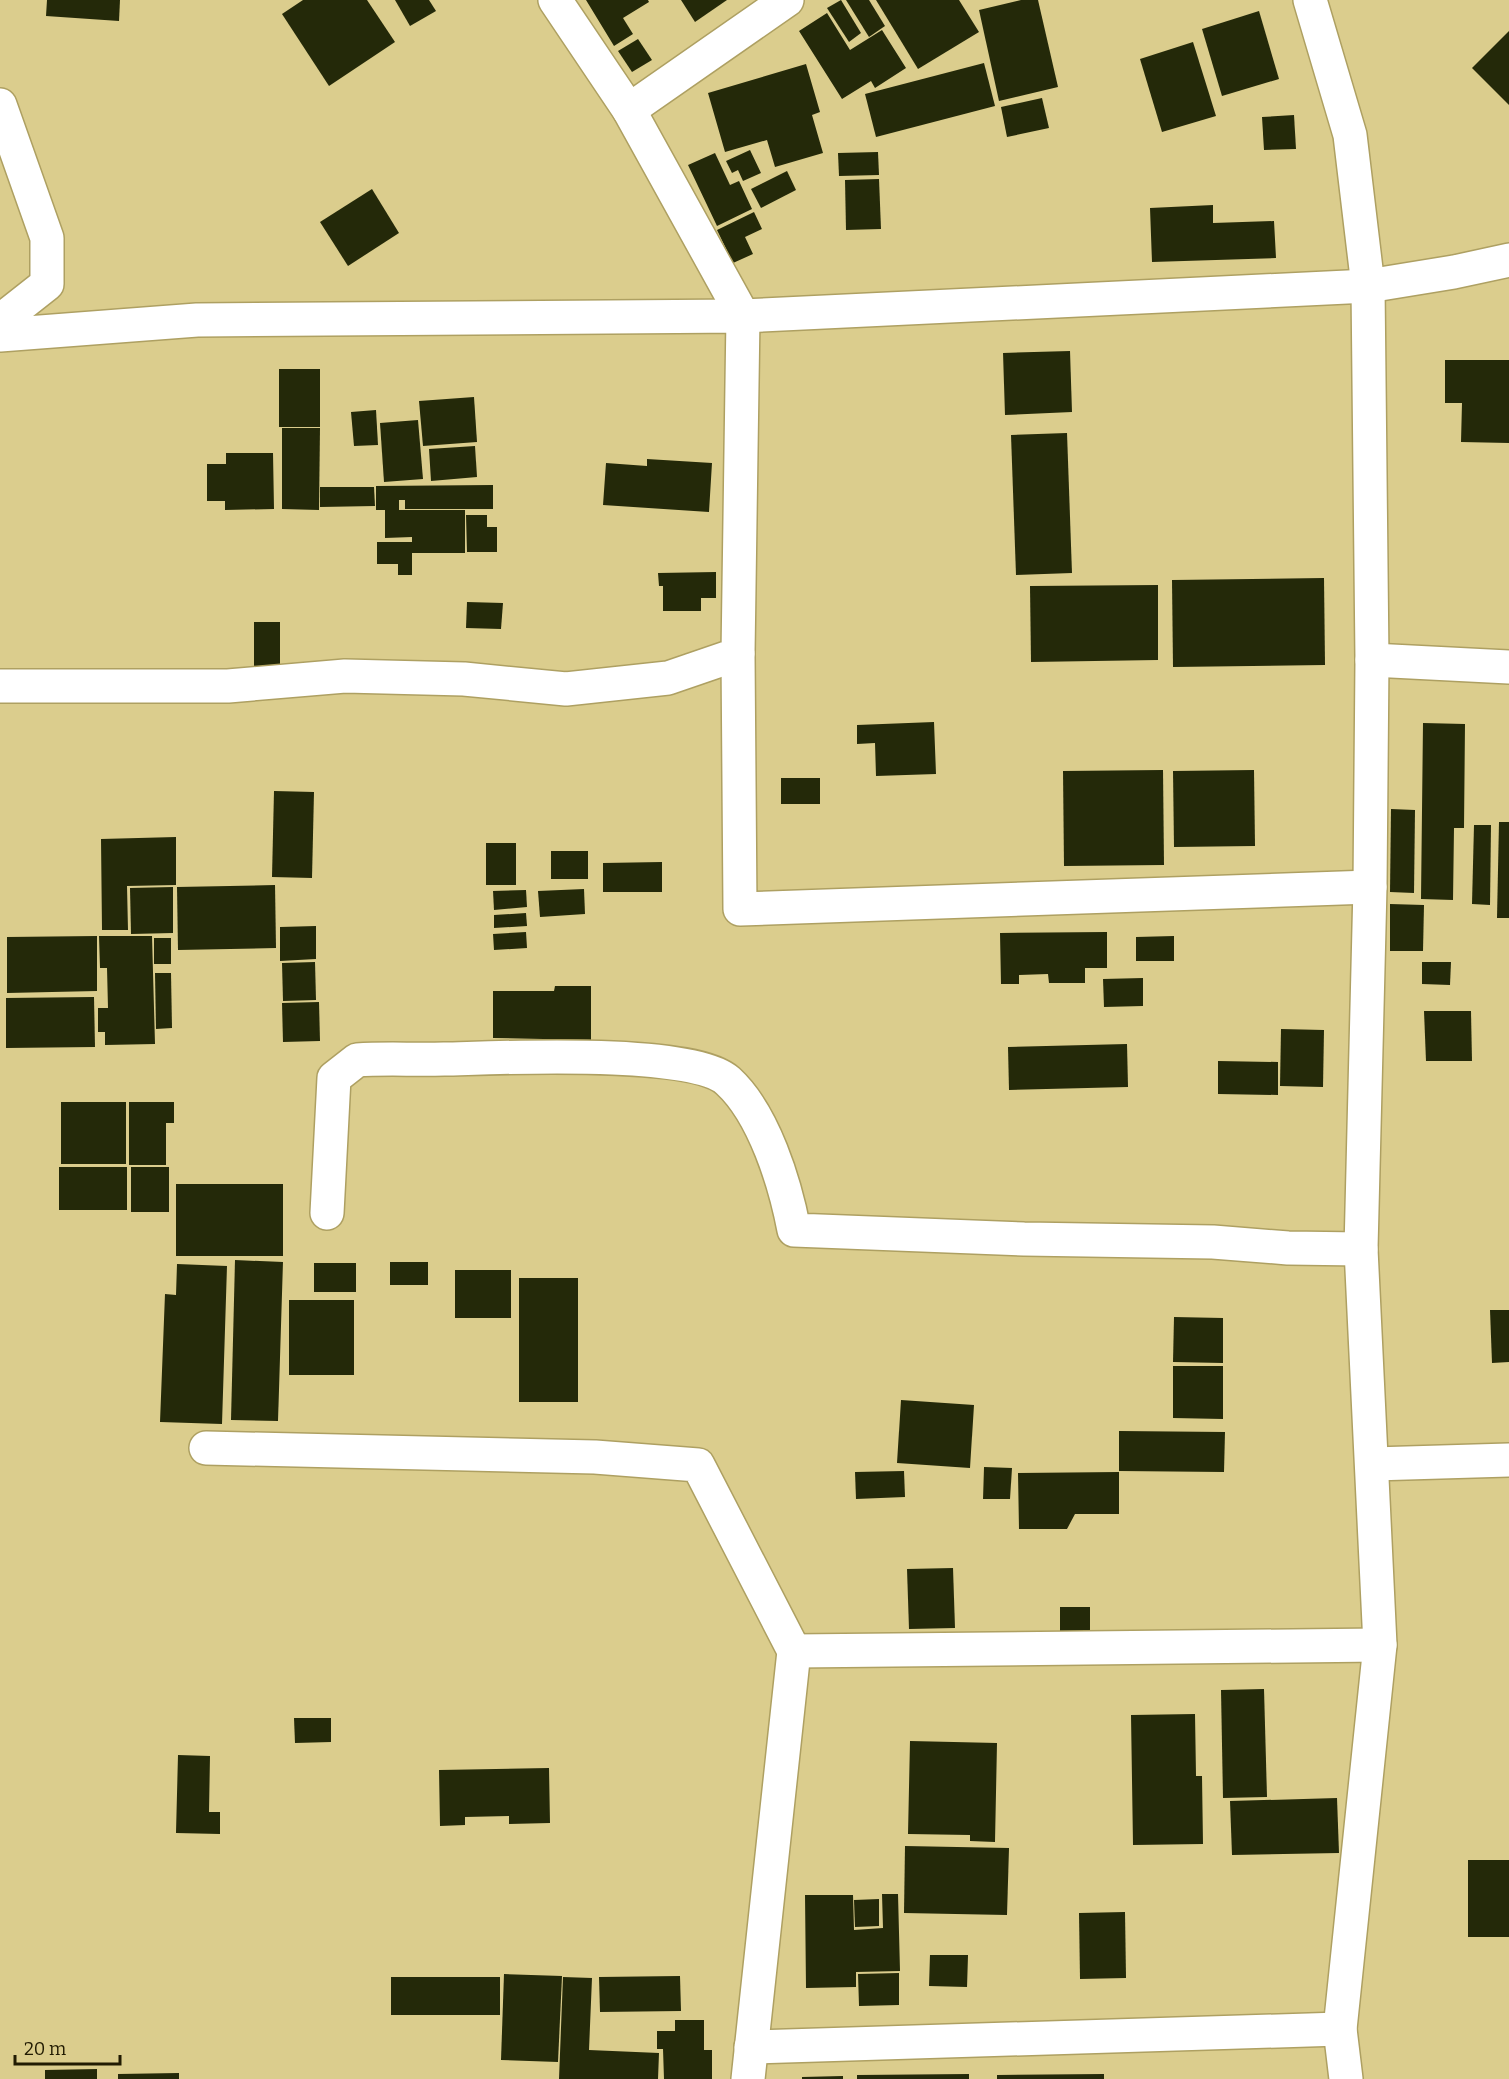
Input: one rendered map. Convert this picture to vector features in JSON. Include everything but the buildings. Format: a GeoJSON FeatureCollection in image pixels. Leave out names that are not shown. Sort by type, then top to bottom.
{"type":"FeatureCollection","features":[{"type":"Feature","properties":{"kind":"street"},"geometry":{"type":"LineString","coordinates":[[555,0],[629,110],[743,316],[738,654],[740,909],[1370,887]]}},
{"type":"Feature","properties":{"kind":"street"},"geometry":{"type":"LineString","coordinates":[[629,110],[787,0]]}},
{"type":"Feature","properties":{"kind":"street"},"geometry":{"type":"LineString","coordinates":[[1310,0],[1350,135],[1368,286],[1372,660],[1370,887],[1360,1249],[1373,1464],[1380,1645],[1340,2029],[1346,2079]]}},
{"type":"Feature","properties":{"kind":"street"},"geometry":{"type":"LineString","coordinates":[[0,105],[47,238],[47,284],[0,321]]}},
{"type":"Feature","properties":{"kind":"street"},"geometry":{"type":"LineString","coordinates":[[0,335],[197,320],[743,316],[1368,286],[1454,272],[1509,260]]}},
{"type":"Feature","properties":{"kind":"street"},"geometry":{"type":"LineString","coordinates":[[0,686],[228,686],[345,676],[464,680],[566,689],[668,678],[738,654]]}},
{"type":"Feature","properties":{"kind":"street"},"geometry":{"type":"LineString","coordinates":[[1372,660],[1509,667]]}},
{"type":"Feature","properties":{"kind":"street"},"geometry":{"type":"LineString","coordinates":[[327,1213],[334,1078],[357,1060],[638,1059],[689,1066],[726,1079],[745,1100],[759,1126],[787,1193],[794,1230],[1024,1239],[1213,1242],[1288,1248],[1360,1249]]}},
{"type":"Feature","properties":{"kind":"street"},"geometry":{"type":"LineString","coordinates":[[206,1448],[595,1457],[699,1465],[794,1651],[748,2079]]}},
{"type":"Feature","properties":{"kind":"street"},"geometry":{"type":"LineString","coordinates":[[1373,1464],[1509,1460]]}},
{"type":"Feature","properties":{"kind":"street"},"geometry":{"type":"LineString","coordinates":[[794,1651],[1380,1645]]}},
{"type":"Feature","properties":{"kind":"street"},"geometry":{"type":"LineString","coordinates":[[751,2047],[1340,2029]]}}]}
